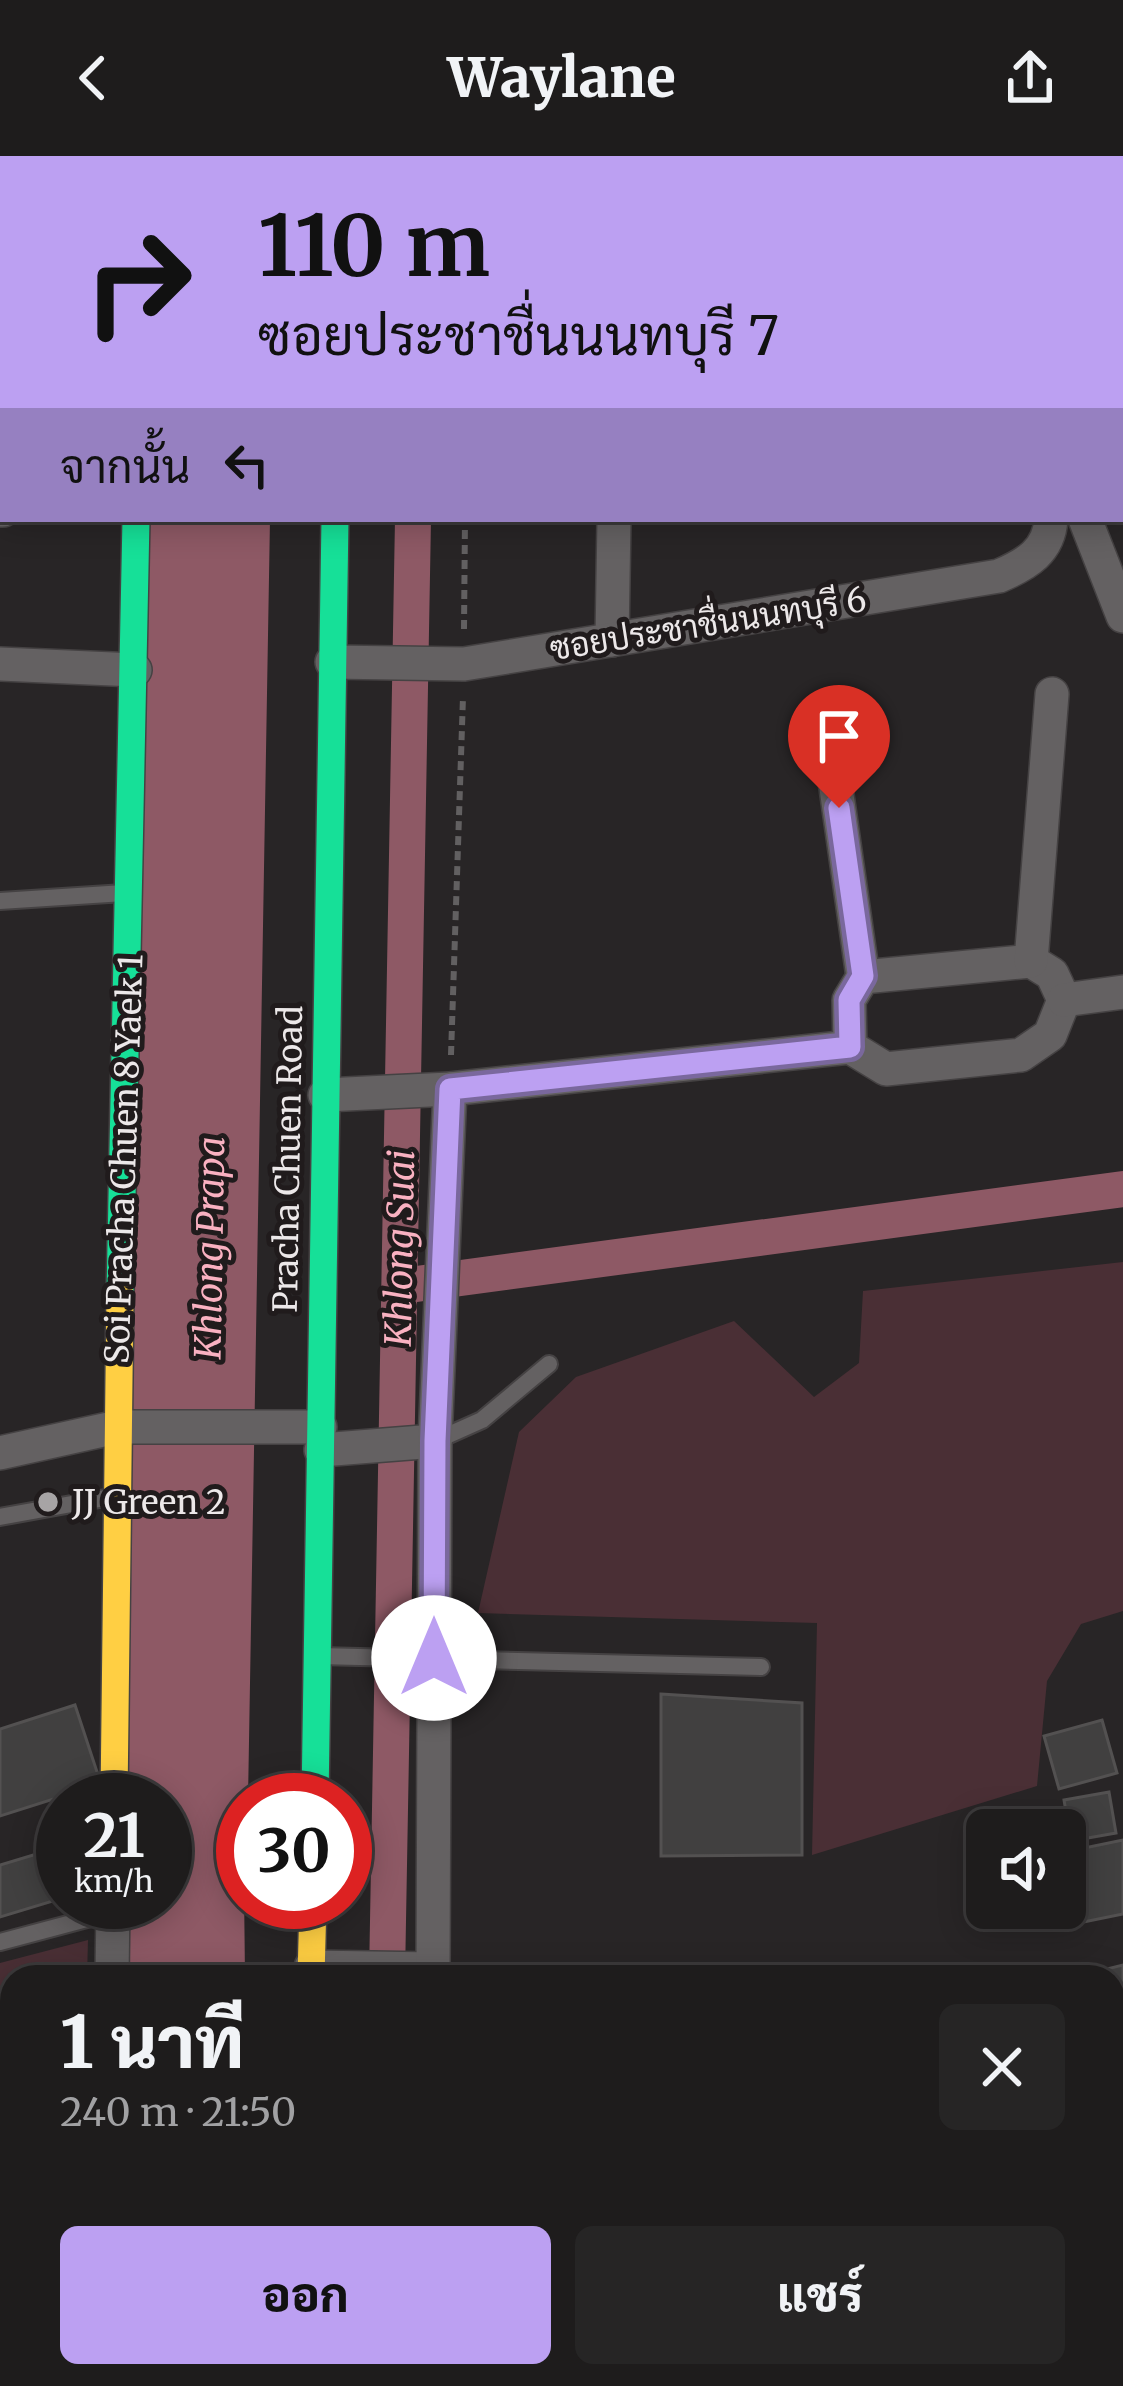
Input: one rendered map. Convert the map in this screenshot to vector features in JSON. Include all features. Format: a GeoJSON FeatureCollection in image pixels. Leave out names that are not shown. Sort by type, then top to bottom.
{"type":"FeatureCollection","features":[{"type":"Feature","properties":{"kind":"main road","name":"Soi Pracha Chuen 8 Yaek 1"},"geometry":{"type":"LineString","coordinates":[[114,1773],[136,522]]}},
{"type":"Feature","properties":{"kind":"main road","name":"Pracha Chuen Road"},"geometry":{"type":"LineString","coordinates":[[316,1773],[335,522]]}},
{"type":"Feature","properties":{"kind":"main road"},"geometry":{"type":"LineString","coordinates":[[311,1965],[312,1929]]}},
{"type":"Feature","properties":{"kind":"street"},"geometry":{"type":"LineString","coordinates":[[612,640],[614,522]]}},
{"type":"Feature","properties":{"kind":"street","name":"ซอยประชาชื่นนนทบุรี 6"},"geometry":{"type":"LineString","coordinates":[[332,662],[456,664],[999,576],[1026,564],[1050,538],[1051,522]]}},
{"type":"Feature","properties":{"kind":"street"},"geometry":{"type":"LineString","coordinates":[[1086,522],[1123,616]]}},
{"type":"Feature","properties":{"kind":"street"},"geometry":{"type":"LineString","coordinates":[[0,664],[135,670]]}},
{"type":"Feature","properties":{"kind":"street"},"geometry":{"type":"LineString","coordinates":[[1031,961],[1052,694]]}},
{"type":"Feature","properties":{"kind":"street"},"geometry":{"type":"LineString","coordinates":[[833,766],[863,976],[849,1000],[850,1047]]}},
{"type":"Feature","properties":{"kind":"street"},"geometry":{"type":"LineString","coordinates":[[325,1095],[440,1089],[850,1047],[886,1069],[1022,1055],[1050,1035],[1064,1000],[1052,974],[1031,961],[863,976]]}},
{"type":"Feature","properties":{"kind":"street"},"geometry":{"type":"LineString","coordinates":[[1064,1000],[1123,992]]}},
{"type":"Feature","properties":{"kind":"street"},"geometry":{"type":"LineString","coordinates":[[426,1965],[425,1658],[429,1442],[441,1265],[440,1089]]}},
{"type":"Feature","properties":{"kind":"street"},"geometry":{"type":"LineString","coordinates":[[0,1453],[120,1427],[268,1426],[374,1445],[429,1442]]}},
{"type":"Feature","properties":{"kind":"street"},"geometry":{"type":"LineString","coordinates":[[112,1965],[113,1929]]}},
{"type":"Feature","properties":{"kind":"lane"},"geometry":{"type":"LineString","coordinates":[[0,901],[131,893]]}},
{"type":"Feature","properties":{"kind":"lane"},"geometry":{"type":"LineString","coordinates":[[429,1442],[482,1420],[549,1364]]}},
{"type":"Feature","properties":{"kind":"lane"},"geometry":{"type":"LineString","coordinates":[[0,1517],[116,1496]]}},
{"type":"Feature","properties":{"kind":"lane"},"geometry":{"type":"LineString","coordinates":[[318,1656],[761,1666]]}},
{"type":"Feature","properties":{"kind":"lane"},"geometry":{"type":"LineString","coordinates":[[0,1942],[42,1929]]}},
{"type":"Feature","properties":{"kind":"path"},"geometry":{"type":"LineString","coordinates":[[440,1089],[466,522]]}},
{"type":"Feature","properties":{"kind":"shaded area"},"geometry":{"type":"Polygon","coordinates":[[[1123,1262],[1123,1611],[1081,1624],[1047,1681],[1037,1786],[812,1855],[817,1623],[478,1613],[519,1432],[576,1377],[734,1321],[814,1397],[859,1363],[863,1291],[1123,1262]]]}},
{"type":"Feature","properties":{"kind":"shaded area"},"geometry":{"type":"Polygon","coordinates":[[[88,1940],[87,1965],[0,1963],[88,1940]]]}},
{"type":"Feature","properties":{"kind":"water","name":"Khlong Prapa"},"geometry":{"type":"Polygon","coordinates":[[[145,522],[270,522],[248,1773],[216,1773],[216,1929],[244,1929],[245,1965],[120,1965],[121,1929],[192,1929],[192,1773],[123,1773],[145,522]]]}},
{"type":"Feature","properties":{"kind":"building"},"geometry":{"type":"Polygon","coordinates":[[[661,1694],[802,1703],[802,1855],[661,1856],[661,1694]]]}},
{"type":"Feature","properties":{"kind":"building"},"geometry":{"type":"Polygon","coordinates":[[[75,1705],[97,1773],[36,1773],[36,1805],[0,1816],[0,1729],[75,1705]]]}},
{"type":"Feature","properties":{"kind":"building"},"geometry":{"type":"Polygon","coordinates":[[[1102,1720],[1117,1773],[1059,1789],[1044,1736],[1102,1720]]]}},
{"type":"Feature","properties":{"kind":"building"},"geometry":{"type":"Polygon","coordinates":[[[1109,1792],[1116,1833],[1086,1838],[1086,1809],[1066,1809],[1064,1800],[1109,1792]]]}},
{"type":"Feature","properties":{"kind":"building"},"geometry":{"type":"Polygon","coordinates":[[[1123,1840],[1123,1914],[1086,1922],[1086,1848],[1123,1840]]]}},
{"type":"Feature","properties":{"kind":"building"},"geometry":{"type":"Polygon","coordinates":[[[36,1854],[36,1906],[0,1917],[0,1865],[36,1854]]]}},
{"type":"Feature","properties":{"kind":"waterway","name":"Khlong Suai"},"geometry":{"type":"LineString","coordinates":[[387,1965],[413,522]]}},
{"type":"Feature","properties":{"kind":"waterway"},"geometry":{"type":"LineString","coordinates":[[409,1285],[1123,1189]]}},
{"type":"Feature","properties":{"kind":"traffic: fast"},"geometry":{"type":"LineString","coordinates":[[120,1294],[136,522]]}},
{"type":"Feature","properties":{"kind":"traffic: fast"},"geometry":{"type":"LineString","coordinates":[[315,1773],[335,522]]}},
{"type":"Feature","properties":{"kind":"traffic: slow"},"geometry":{"type":"LineString","coordinates":[[114,1773],[120,1294]]}},
{"type":"Feature","properties":{"kind":"traffic: slow"},"geometry":{"type":"LineString","coordinates":[[311,1965],[312,1929]]}},
{"type":"Feature","properties":{"kind":"place","name":"JJ Green 2"},"geometry":{"type":"Point","coordinates":[48,1502]}},
{"type":"Feature","properties":{"kind":"route"},"geometry":{"type":"LineString","coordinates":[[434,1658],[435,1441],[450,1089],[850,1047],[849,1000],[863,976],[839,808]]}}]}
